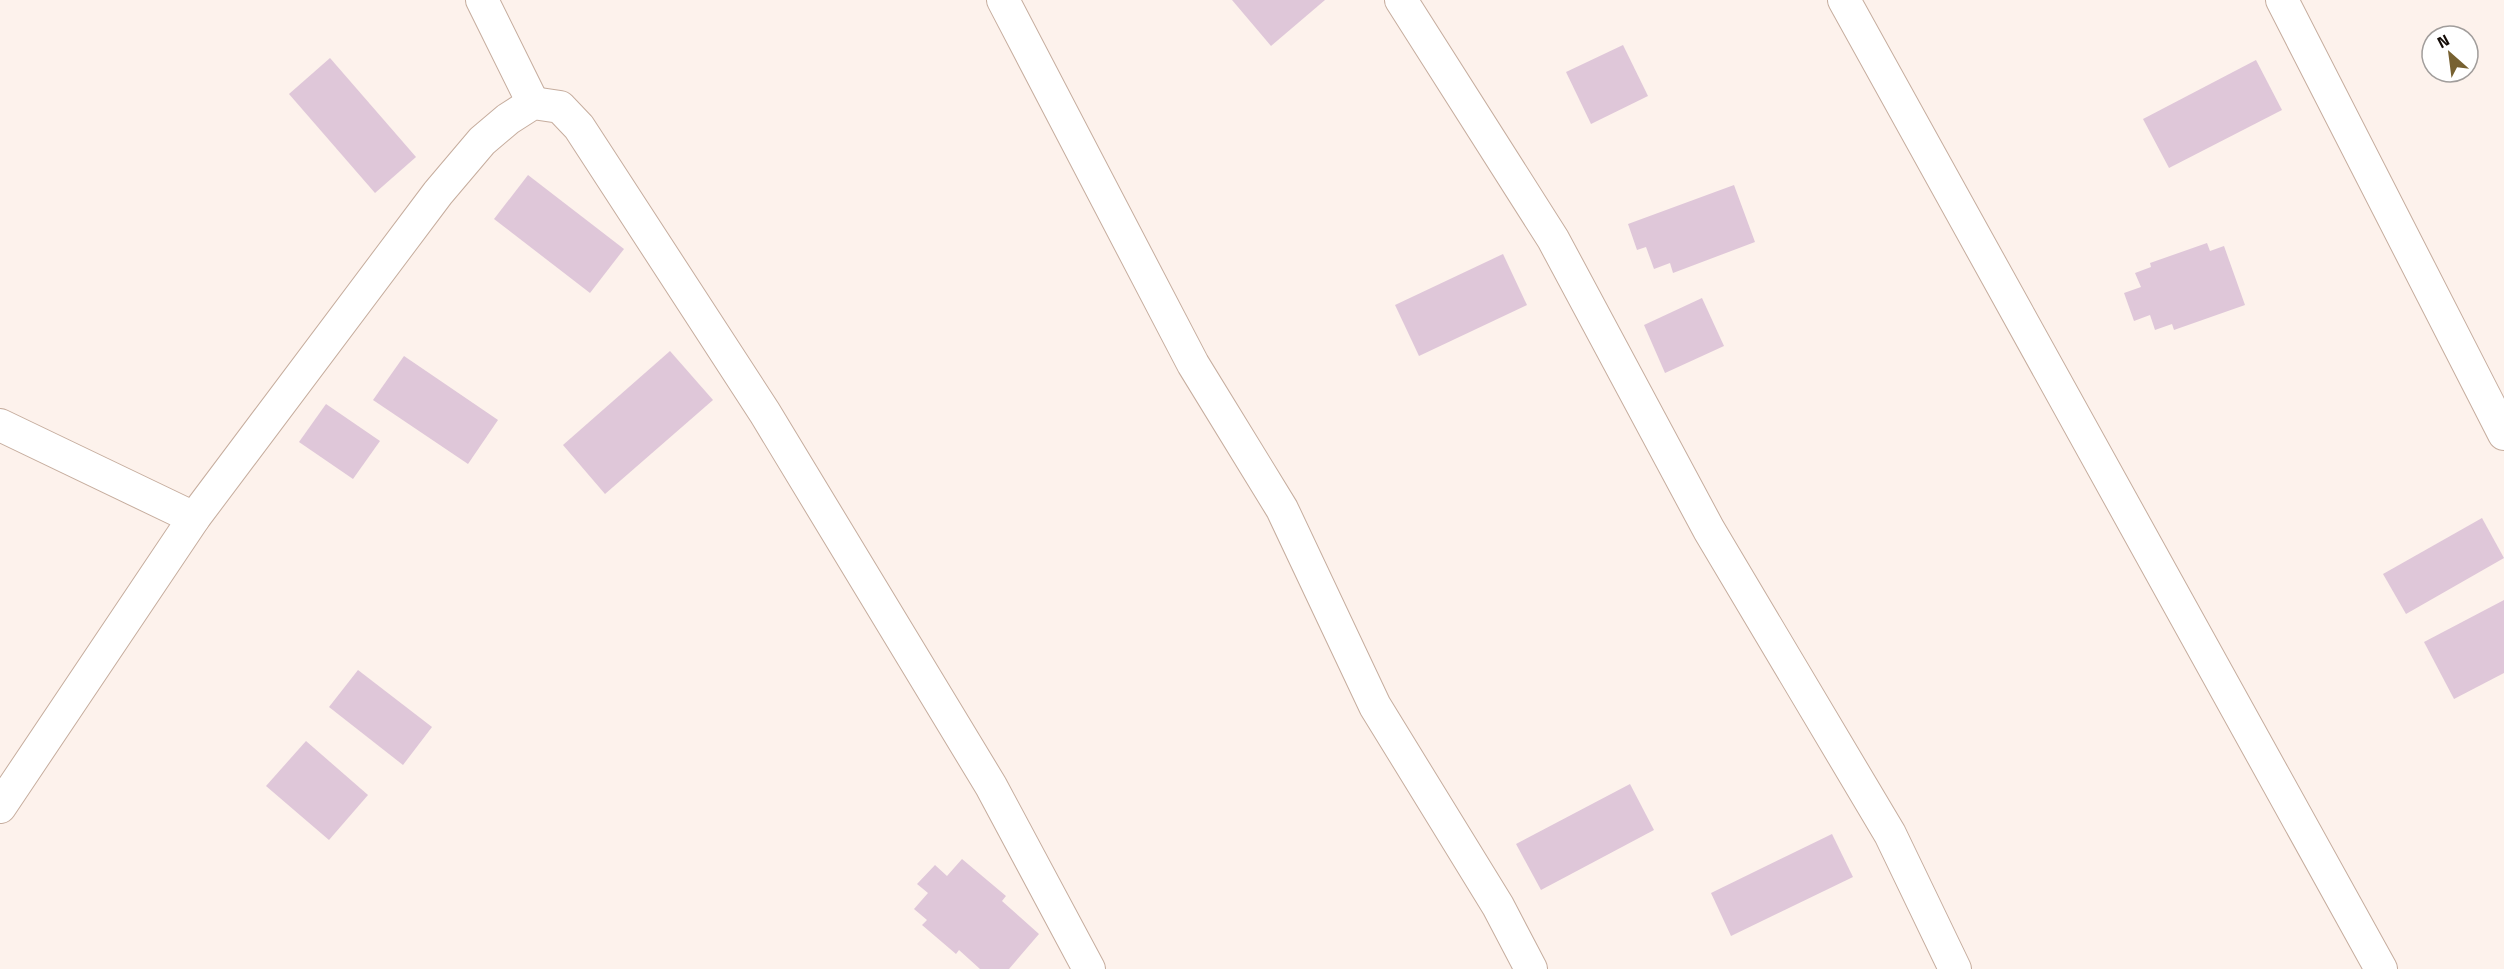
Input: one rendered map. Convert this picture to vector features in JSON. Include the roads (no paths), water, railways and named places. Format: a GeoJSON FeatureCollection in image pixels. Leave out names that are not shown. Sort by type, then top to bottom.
{"type":"FeatureCollection","features":[{"type":"Feature","properties":{"kind":"street"},"geometry":{"type":"LineString","coordinates":[[482,0],[533,103]]}},
{"type":"Feature","properties":{"kind":"street"},"geometry":{"type":"LineString","coordinates":[[1003,0],[1193,364],[1282,509],[1375,706],[1498,906],[1531,969]]}},
{"type":"Feature","properties":{"kind":"street"},"geometry":{"type":"LineString","coordinates":[[1401,0],[1554,239],[1709,531],[1890,834],[1955,969]]}},
{"type":"Feature","properties":{"kind":"street"},"geometry":{"type":"LineString","coordinates":[[1844,0],[2381,969]]}},
{"type":"Feature","properties":{"kind":"street"},"geometry":{"type":"LineString","coordinates":[[2282,0],[2504,434]]}},
{"type":"Feature","properties":{"kind":"street"},"geometry":{"type":"LineString","coordinates":[[0,807],[194,518],[438,194],[482,141],[508,119],[533,103],[560,107],[579,127],[765,413],[992,786],[1089,969]]}},
{"type":"Feature","properties":{"kind":"street"},"geometry":{"type":"LineString","coordinates":[[0,425],[194,518]]}}]}
